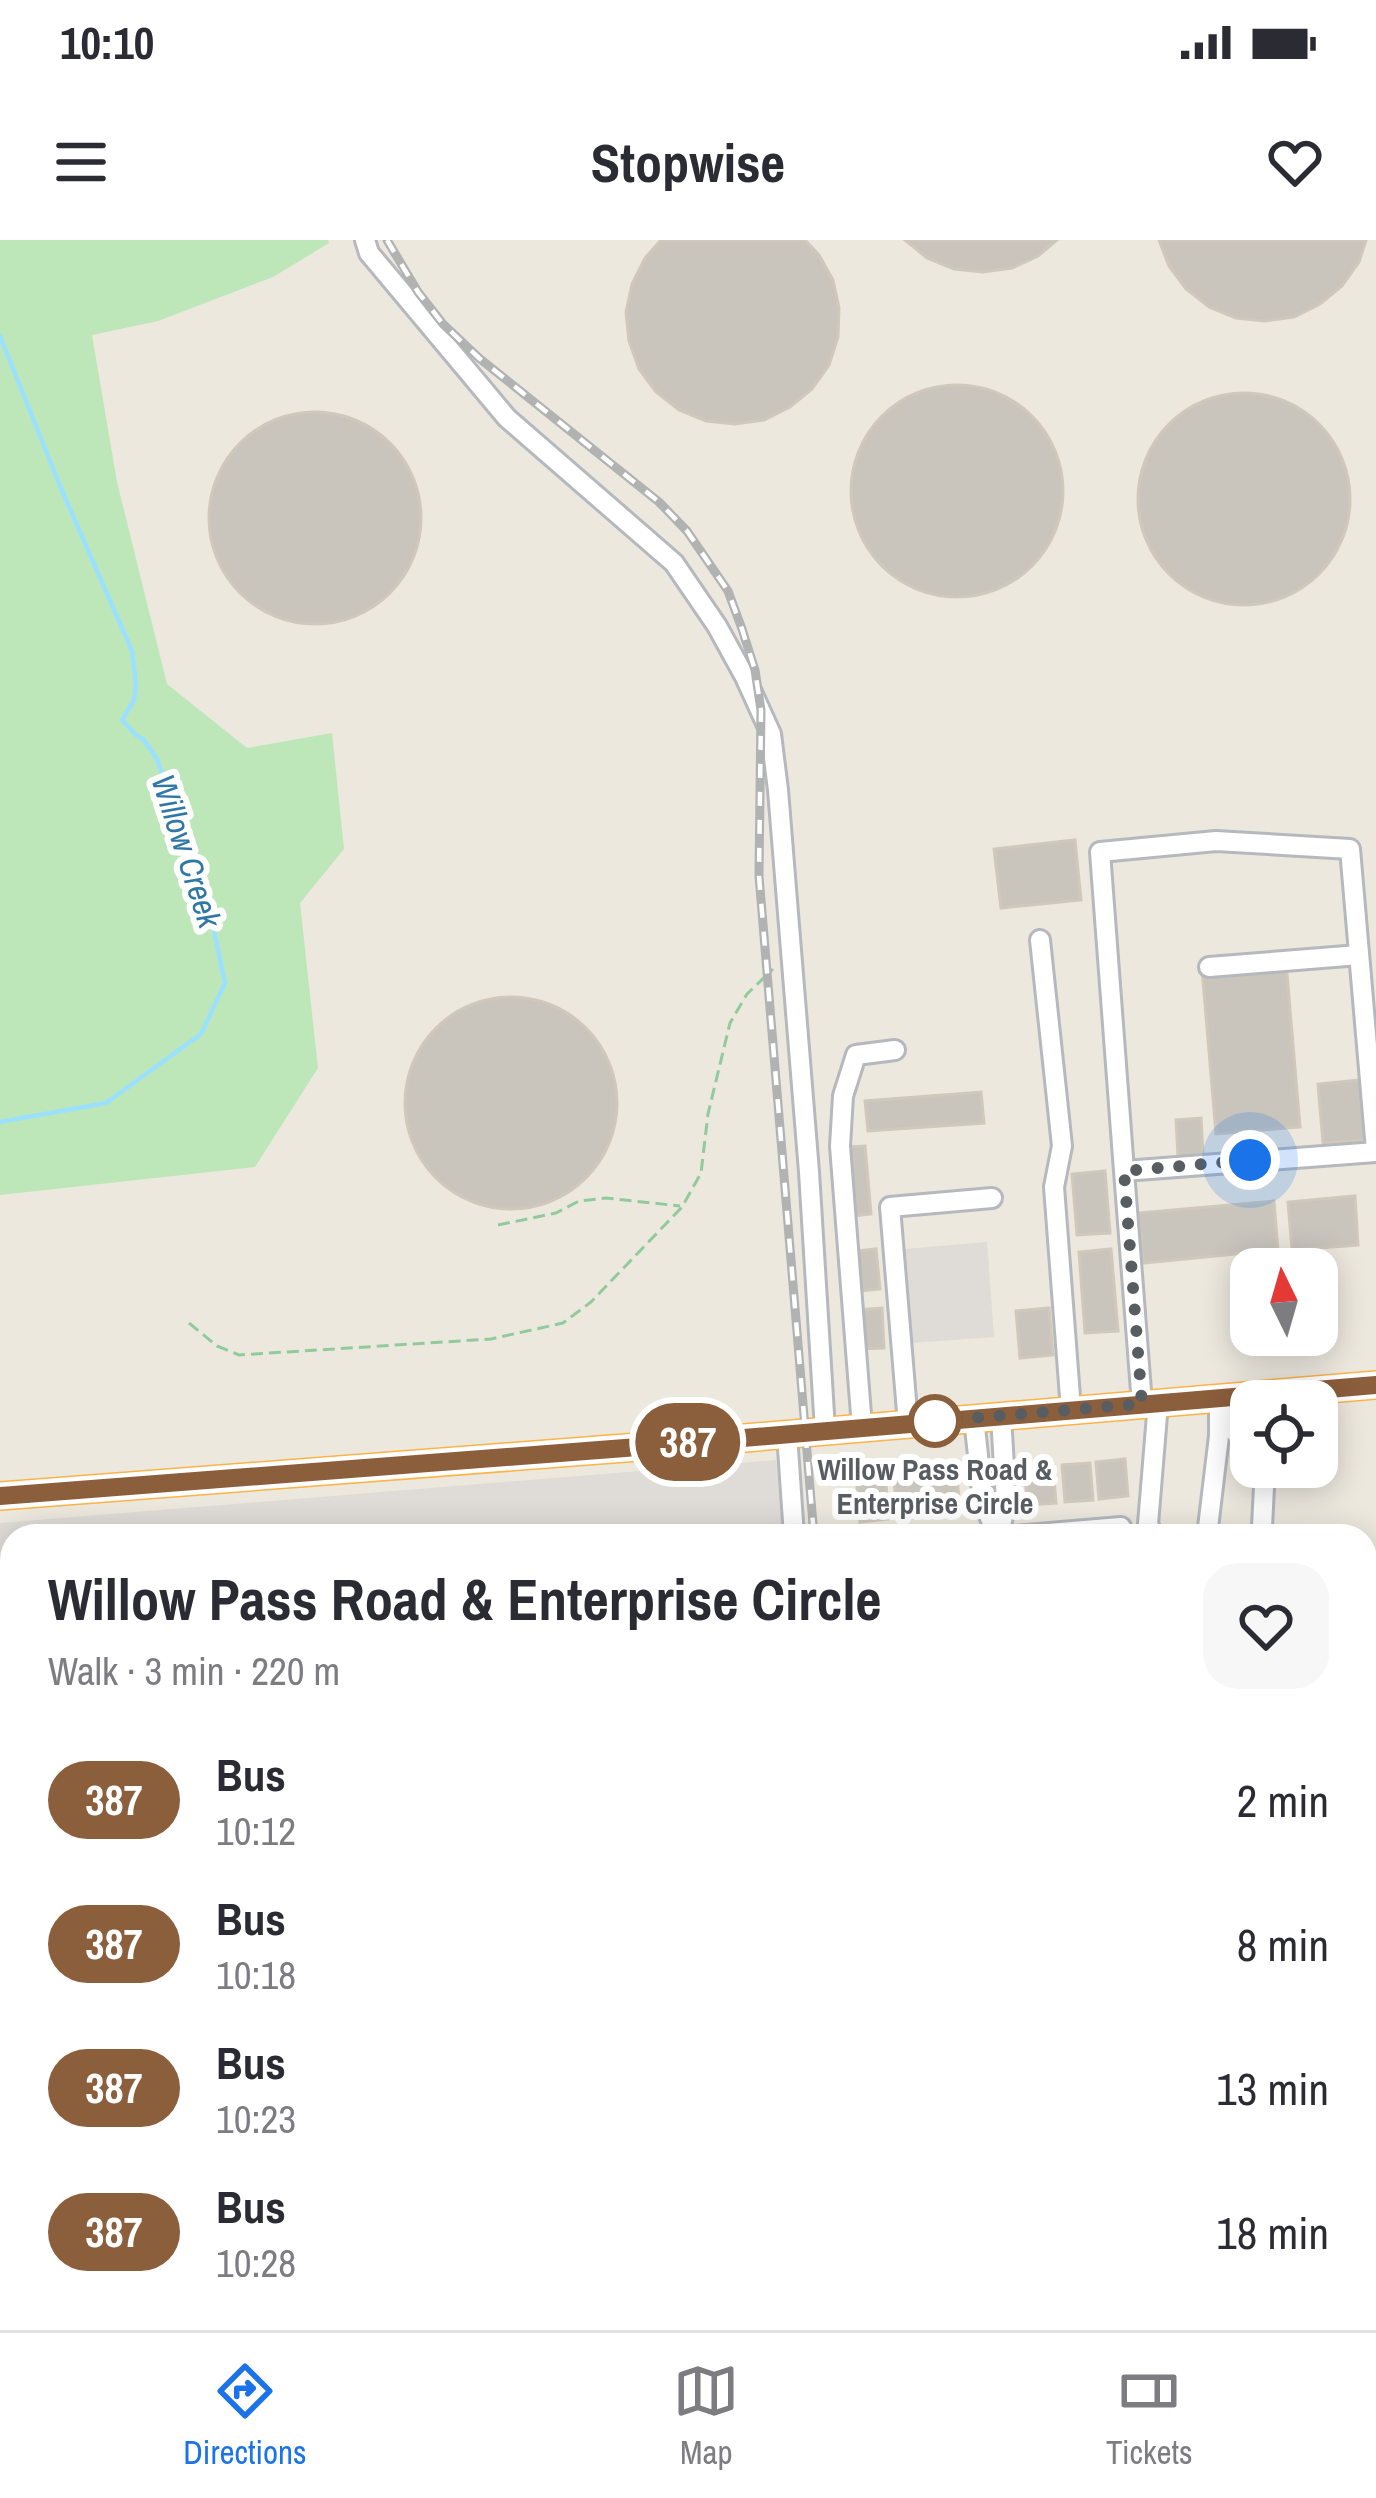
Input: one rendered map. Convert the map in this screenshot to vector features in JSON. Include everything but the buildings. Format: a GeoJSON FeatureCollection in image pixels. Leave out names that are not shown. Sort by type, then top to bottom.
{"type":"FeatureCollection","features":[{"type":"Feature","properties":{"kind":"main road"},"geometry":{"type":"LineString","coordinates":[[0,1496],[1376,1385]]}},
{"type":"Feature","properties":{"kind":"street"},"geometry":{"type":"LineString","coordinates":[[364,240],[369,253],[507,418],[674,563],[746,677],[771,734],[809,1172],[825,1430]]}},
{"type":"Feature","properties":{"kind":"street"},"geometry":{"type":"LineString","coordinates":[[1124,1171],[1376,1151],[1349,849],[1216,841],[1100,852],[1124,1171],[1150,1404],[1148,1524]]}},
{"type":"Feature","properties":{"kind":"street"},"geometry":{"type":"LineString","coordinates":[[1040,940],[1062,1146],[1054,1187],[1071,1410]]}},
{"type":"Feature","properties":{"kind":"street"},"geometry":{"type":"LineString","coordinates":[[1209,967],[1359,955]]}},
{"type":"Feature","properties":{"kind":"street"},"geometry":{"type":"LineString","coordinates":[[862,1427],[840,1146],[843,1096],[856,1055],[896,1050]]}},
{"type":"Feature","properties":{"kind":"street"},"geometry":{"type":"LineString","coordinates":[[908,1424],[890,1207],[992,1198]]}},
{"type":"Feature","properties":{"kind":"street"},"geometry":{"type":"LineString","coordinates":[[1223,1397],[1230,1417]]}},
{"type":"Feature","properties":{"kind":"street"},"geometry":{"type":"LineString","coordinates":[[1208,1524],[1223,1397]]}},
{"type":"Feature","properties":{"kind":"street"},"geometry":{"type":"LineString","coordinates":[[1001,1416],[1006,1501],[1001,1524]]}},
{"type":"Feature","properties":{"kind":"street"},"geometry":{"type":"LineString","coordinates":[[974,1418],[983,1502],[993,1524]]}},
{"type":"Feature","properties":{"kind":"street"},"geometry":{"type":"LineString","coordinates":[[787,1434],[793,1524]]}},
{"type":"Feature","properties":{"kind":"street"},"geometry":{"type":"LineString","coordinates":[[1262,1524],[1264,1488]]}},
{"type":"Feature","properties":{"kind":"path"},"geometry":{"type":"LineString","coordinates":[[189,1323],[217,1346],[239,1355],[491,1339],[563,1323],[591,1302],[682,1207],[701,1173],[708,1114],[730,1023],[747,994],[791,951]]}},
{"type":"Feature","properties":{"kind":"path"},"geometry":{"type":"LineString","coordinates":[[499,1225],[556,1213],[579,1201],[606,1198],[682,1207]]}},
{"type":"Feature","properties":{"kind":"shaded area"},"geometry":{"type":"Polygon","coordinates":[[[987,1242],[994,1337],[911,1343],[904,1249],[987,1242]]]}},
{"type":"Feature","properties":{"kind":"shaded area"},"geometry":{"type":"Polygon","coordinates":[[[776,1460],[783,1524],[0,1524],[776,1460]]]}},
{"type":"Feature","properties":{"kind":"green space"},"geometry":{"type":"Polygon","coordinates":[[[0,240],[329,243],[273,277],[158,321],[92,335],[117,482],[167,684],[247,748],[332,733],[344,849],[300,903],[318,1068],[255,1167],[0,1195],[0,240]]]}},
{"type":"Feature","properties":{"kind":"waterway","name":"Willow Creek"},"geometry":{"type":"LineString","coordinates":[[0,336],[132,651],[134,700],[122,720],[157,759],[169,795],[171,825],[208,902],[225,983],[201,1034],[106,1103],[0,1122]]}},
{"type":"Feature","properties":{"kind":"railway"},"geometry":{"type":"LineString","coordinates":[[387,240],[443,324],[659,502],[687,531],[728,591],[742,629],[761,710],[759,876],[813,1524]]}},
{"type":"Feature","properties":{"kind":"bus line","name":"387"},"geometry":{"type":"LineString","coordinates":[[0,1496],[1376,1385]]}},
{"type":"Feature","properties":{"kind":"place","name":"Willow Pass Road & Enterprise Circle"},"geometry":{"type":"Point","coordinates":[935,1421]}},
{"type":"Feature","properties":{"kind":"route"},"geometry":{"type":"LineString","coordinates":[[935,1421],[1142,1404],[1124,1171],[1250,1160]]}}]}
